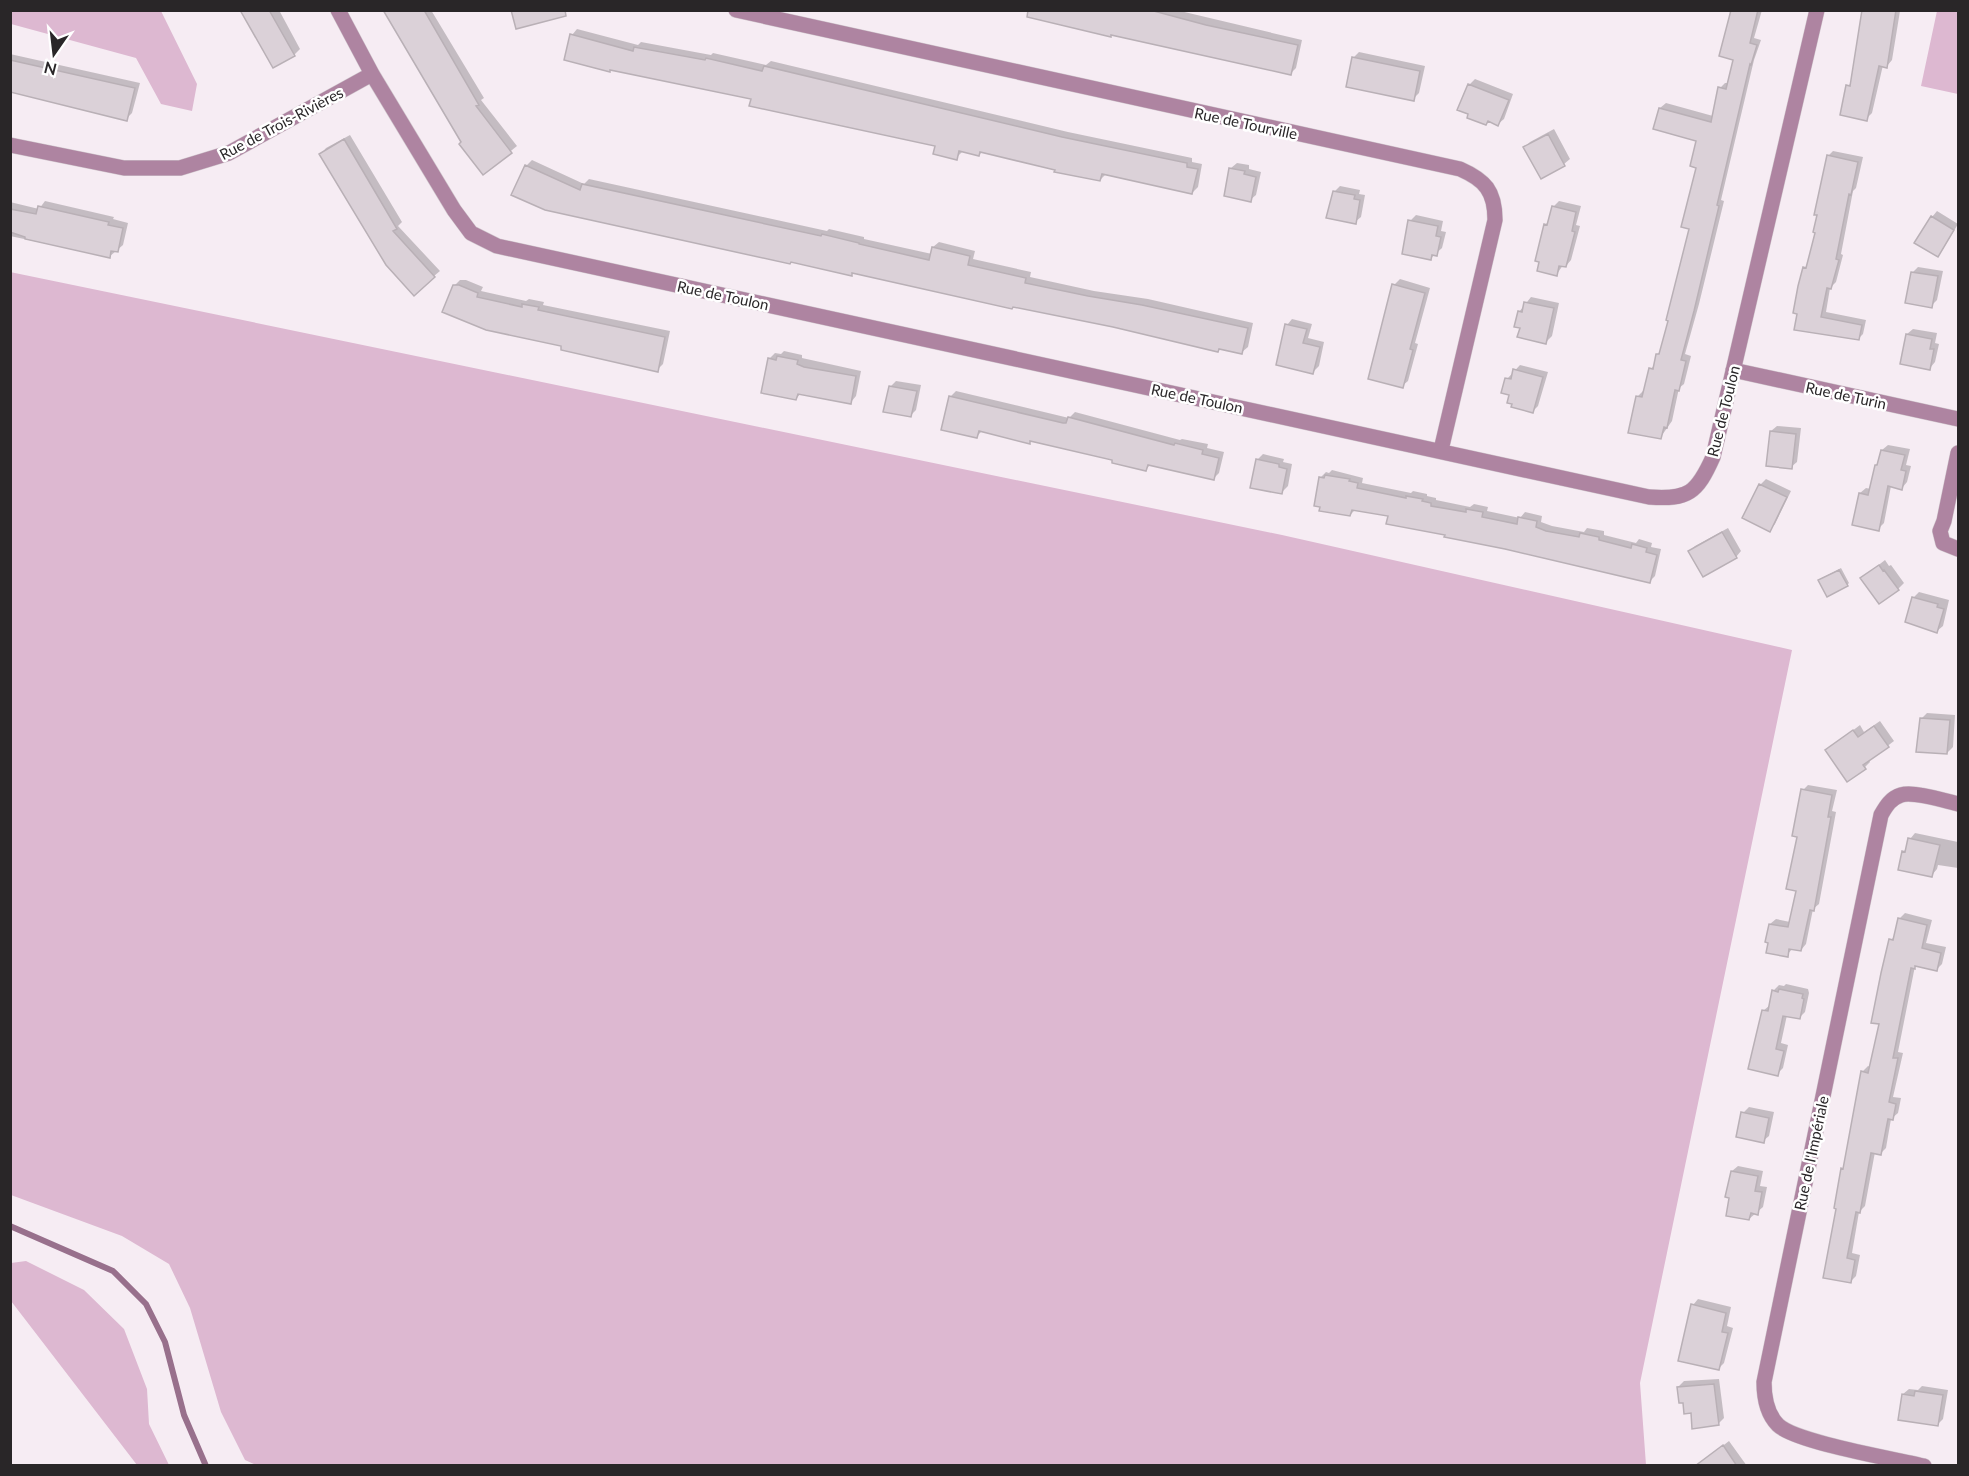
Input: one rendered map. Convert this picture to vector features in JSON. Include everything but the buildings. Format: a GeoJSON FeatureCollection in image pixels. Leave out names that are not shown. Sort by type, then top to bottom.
{"type":"FeatureCollection","features":[{"type":"Feature","properties":{"kind":"street","name":"Rue de Toulon"},"geometry":{"type":"LineString","coordinates":[[338,10],[372,74],[454,210],[471,233],[497,246],[1442,450],[1649,497],[1673,498],[1689,492],[1704,478],[1713,457],[1817,10]]}},
{"type":"Feature","properties":{"kind":"street","name":"Rue de Tourville"},"geometry":{"type":"LineString","coordinates":[[736,10],[1460,169],[1477,177],[1489,190],[1495,205],[1495,220],[1442,450]]}},
{"type":"Feature","properties":{"kind":"street","name":"Rue de Trois-Rivières"},"geometry":{"type":"LineString","coordinates":[[10,145],[124,168],[180,168],[229,153],[372,74]]}},
{"type":"Feature","properties":{"kind":"street","name":"Rue de Turin"},"geometry":{"type":"LineString","coordinates":[[1733,370],[1959,419]]}},
{"type":"Feature","properties":{"kind":"street"},"geometry":{"type":"LineString","coordinates":[[1959,453],[1940,531],[1943,543],[1959,549]]}},
{"type":"Feature","properties":{"kind":"street","name":"Rue de l'Impériale"},"geometry":{"type":"LineString","coordinates":[[1924,1466],[1798,1437],[1778,1425],[1764,1400],[1764,1382],[1881,815],[1888,803],[1902,794],[1959,804]]}},
{"type":"Feature","properties":{"kind":"shaded area"},"geometry":{"type":"Polygon","coordinates":[[[10,11],[161,11],[197,84],[192,111],[161,104],[136,58],[11,24],[10,11]]]}},
{"type":"Feature","properties":{"kind":"shaded area"},"geometry":{"type":"Polygon","coordinates":[[[1937,11],[1958,11],[1958,94],[1921,86],[1937,11]]]}},
{"type":"Feature","properties":{"kind":"shaded area"},"geometry":{"type":"Polygon","coordinates":[[[10,272],[1282,535],[1792,650],[1640,1383],[1646,1465],[258,1466],[245,1460],[221,1412],[190,1308],[169,1264],[122,1236],[11,1195],[10,272]]]}},
{"type":"Feature","properties":{"kind":"shaded area"},"geometry":{"type":"Polygon","coordinates":[[[26,1261],[84,1290],[124,1329],[147,1389],[149,1424],[169,1465],[137,1465],[11,1301],[11,1263],[26,1261]]]}},
{"type":"Feature","properties":{"kind":"waterway"},"geometry":{"type":"LineString","coordinates":[[10,1226],[113,1271],[146,1304],[165,1342],[184,1415],[206,1466]]}}]}
